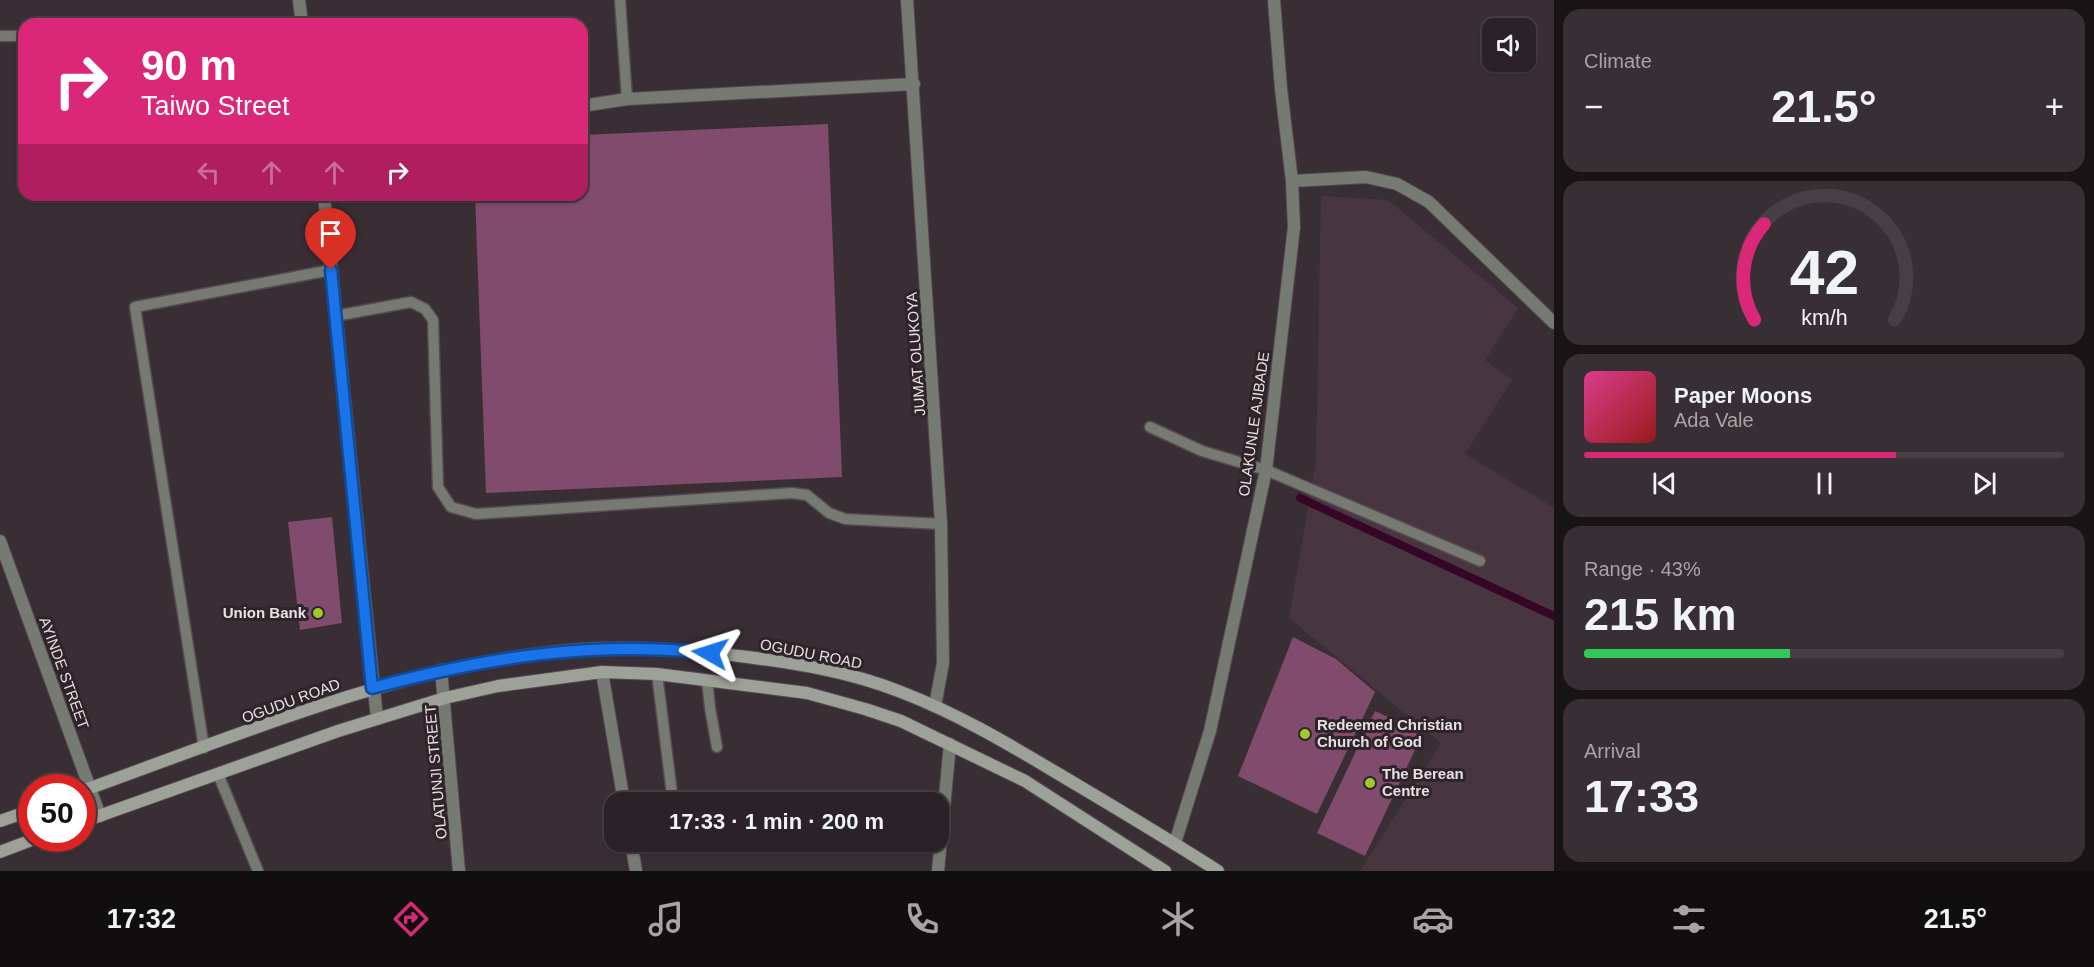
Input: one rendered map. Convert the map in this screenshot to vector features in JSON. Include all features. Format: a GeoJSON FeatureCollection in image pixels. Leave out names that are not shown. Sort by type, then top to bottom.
{"type":"FeatureCollection","features":[{"type":"Feature","properties":{"kind":"main road","name":"OGUDU ROAD"},"geometry":{"type":"LineString","coordinates":[[96,786],[372,688],[441,670],[556,651],[613,648],[677,650],[795,664],[847,674],[900,691],[935,706],[1007,744],[1175,843],[1218,871]]}},
{"type":"Feature","properties":{"kind":"main road"},"geometry":{"type":"LineString","coordinates":[[96,817],[377,718],[445,698],[498,686],[602,672],[657,674],[807,693],[901,721],[1025,781],[1165,871]]}},
{"type":"Feature","properties":{"kind":"main road"},"geometry":{"type":"LineString","coordinates":[[0,821],[18,815]]}},
{"type":"Feature","properties":{"kind":"main road"},"geometry":{"type":"LineString","coordinates":[[0,852],[18,845]]}},
{"type":"Feature","properties":{"kind":"street"},"geometry":{"type":"LineString","coordinates":[[300,0],[302,18]]}},
{"type":"Feature","properties":{"kind":"street","name":"JUMAT OLUKOYA"},"geometry":{"type":"LineString","coordinates":[[907,0],[941,524],[943,663],[935,706]]}},
{"type":"Feature","properties":{"kind":"street","name":"OLAKUNLE AJIBADE"},"geometry":{"type":"LineString","coordinates":[[1175,843],[1210,731],[1266,470],[1294,226],[1292,181],[1281,89],[1274,0]]}},
{"type":"Feature","properties":{"kind":"street"},"geometry":{"type":"LineString","coordinates":[[588,105],[627,99],[914,84]]}},
{"type":"Feature","properties":{"kind":"street"},"geometry":{"type":"LineString","coordinates":[[1292,181],[1366,177],[1397,184],[1421,197],[1476,246],[1554,323]]}},
{"type":"Feature","properties":{"kind":"street"},"geometry":{"type":"LineString","coordinates":[[325,201],[372,688],[377,718]]}},
{"type":"Feature","properties":{"kind":"street","name":"AYINDE STREET"},"geometry":{"type":"LineString","coordinates":[[0,541],[80,774]]}},
{"type":"Feature","properties":{"kind":"street","name":"OLATUNJI STREET"},"geometry":{"type":"LineString","coordinates":[[441,670],[459,871]]}},
{"type":"Feature","properties":{"kind":"street"},"geometry":{"type":"LineString","coordinates":[[602,672],[622,792]]}},
{"type":"Feature","properties":{"kind":"street"},"geometry":{"type":"LineString","coordinates":[[938,871],[950,744]]}},
{"type":"Feature","properties":{"kind":"street","name":"AYINDE STREET"},"geometry":{"type":"LineString","coordinates":[[96,809],[100,816]]}},
{"type":"Feature","properties":{"kind":"street"},"geometry":{"type":"LineString","coordinates":[[633,852],[636,871]]}},
{"type":"Feature","properties":{"kind":"lane"},"geometry":{"type":"LineString","coordinates":[[620,0],[627,99]]}},
{"type":"Feature","properties":{"kind":"lane"},"geometry":{"type":"LineString","coordinates":[[0,36],[18,36]]}},
{"type":"Feature","properties":{"kind":"lane"},"geometry":{"type":"LineString","coordinates":[[204,748],[135,307],[331,270]]}},
{"type":"Feature","properties":{"kind":"lane"},"geometry":{"type":"LineString","coordinates":[[335,316],[411,302],[425,309],[433,320],[438,487],[451,507],[476,514],[792,493],[807,495],[829,513],[845,519],[941,524]]}},
{"type":"Feature","properties":{"kind":"lane"},"geometry":{"type":"LineString","coordinates":[[1150,427],[1202,451],[1266,470],[1480,561]]}},
{"type":"Feature","properties":{"kind":"lane"},"geometry":{"type":"LineString","coordinates":[[657,674],[672,792]]}},
{"type":"Feature","properties":{"kind":"lane"},"geometry":{"type":"LineString","coordinates":[[707,680],[717,747]]}},
{"type":"Feature","properties":{"kind":"lane"},"geometry":{"type":"LineString","coordinates":[[218,774],[258,871]]}},
{"type":"Feature","properties":{"kind":"shaded area"},"geometry":{"type":"Polygon","coordinates":[[[1321,196],[1388,200],[1518,308],[1485,360],[1512,380],[1465,454],[1554,508],[1554,871],[1360,871],[1441,743],[1289,618],[1316,461],[1321,196]]]}},
{"type":"Feature","properties":{"kind":"building"},"geometry":{"type":"Polygon","coordinates":[[[828,124],[842,477],[486,493],[475,201],[588,201],[588,135],[828,124]]]}},
{"type":"Feature","properties":{"kind":"building"},"geometry":{"type":"Polygon","coordinates":[[[332,517],[342,623],[300,630],[288,522],[332,517]]]}},
{"type":"Feature","properties":{"kind":"building","name":"Redeemed Christian Church of God"},"geometry":{"type":"Polygon","coordinates":[[[1293,637],[1336,659],[1375,692],[1317,814],[1238,776],[1293,637]]]}},
{"type":"Feature","properties":{"kind":"building","name":"The Berean Centre"},"geometry":{"type":"Polygon","coordinates":[[[1375,711],[1423,733],[1365,856],[1317,833],[1375,711]]]}},
{"type":"Feature","properties":{"kind":"waterway"},"geometry":{"type":"LineString","coordinates":[[1300,498],[1554,616]]}},
{"type":"Feature","properties":{"kind":"place","name":"Union Bank"},"geometry":{"type":"Point","coordinates":[318,613]}},
{"type":"Feature","properties":{"kind":"place","name":"Redeemed Christian Church of God"},"geometry":{"type":"Point","coordinates":[1305,734]}},
{"type":"Feature","properties":{"kind":"place","name":"The Berean Centre"},"geometry":{"type":"Point","coordinates":[1370,783]}},
{"type":"Feature","properties":{"kind":"route"},"geometry":{"type":"LineString","coordinates":[[331,270],[372,688],[441,670],[556,651],[613,648],[710,653]]}}]}
